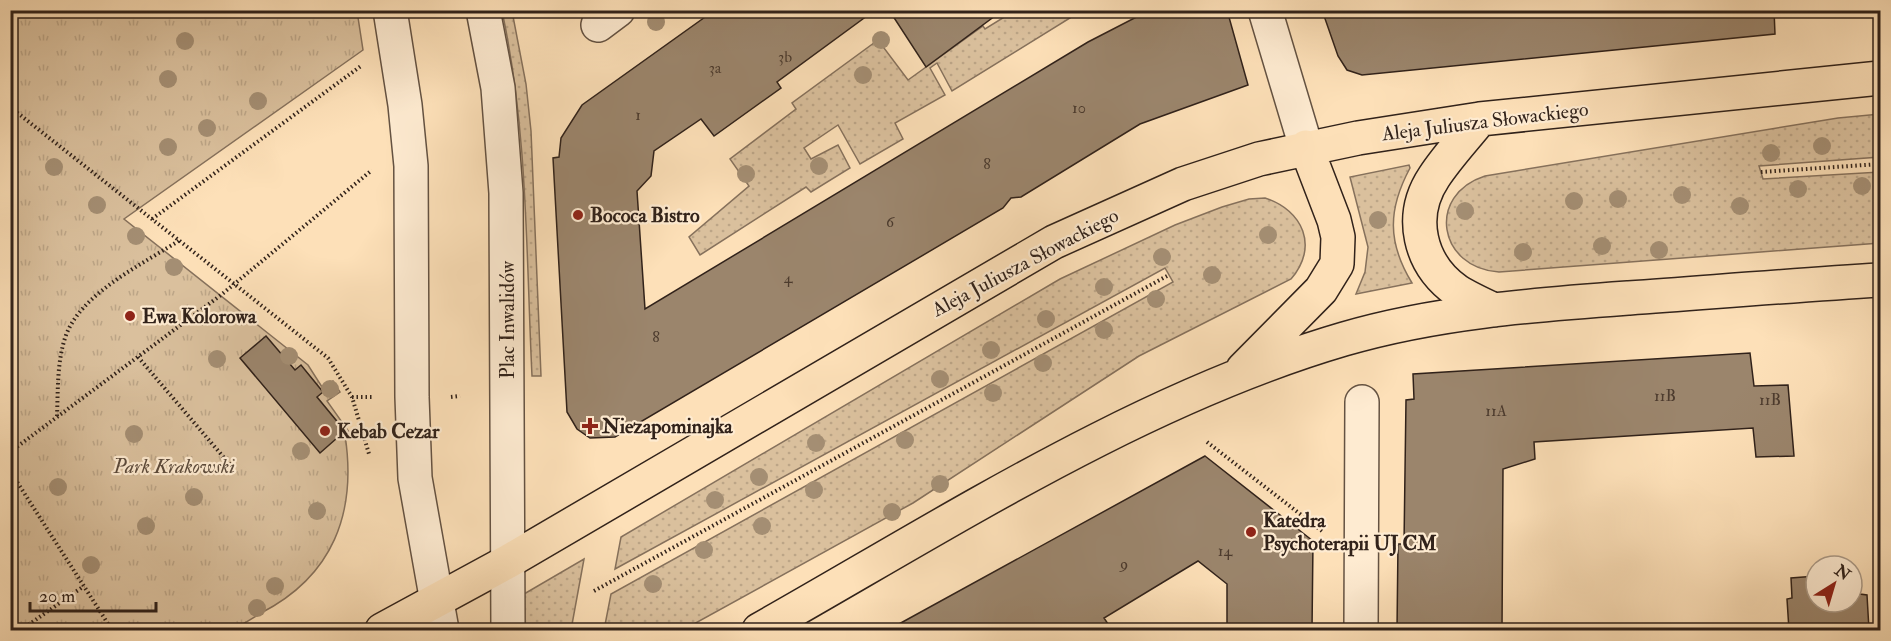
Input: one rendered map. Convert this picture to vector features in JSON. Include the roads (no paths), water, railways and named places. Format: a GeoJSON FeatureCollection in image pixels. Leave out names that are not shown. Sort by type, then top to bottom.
{"type":"FeatureCollection","features":[{"type":"Feature","properties":{"kind":"main road","name":"Aleja Juliusza Słowackiego"},"geometry":{"type":"LineString","coordinates":[[382,630],[440,616],[509,561],[1054,242],[1183,184],[1259,159],[1306,147],[1480,119],[1881,78]]}},
{"type":"Feature","properties":{"kind":"main road"},"geometry":{"type":"LineString","coordinates":[[1480,119],[1434,177],[1420,209],[1419,228],[1422,246],[1444,280],[1458,292],[1494,310]]}},
{"type":"Feature","properties":{"kind":"main road"},"geometry":{"type":"LineString","coordinates":[[1235,377],[1322,290],[1337,264],[1339,250],[1334,220],[1306,147]]}},
{"type":"Feature","properties":{"kind":"main road"},"geometry":{"type":"LineString","coordinates":[[759,630],[1093,443],[1168,406],[1235,377],[1346,338],[1407,323],[1494,310],[1881,280]]}},
{"type":"Feature","properties":{"kind":"street"},"geometry":{"type":"LineString","coordinates":[[390,10],[405,105],[411,166],[415,469],[419,505],[440,616]]}},
{"type":"Feature","properties":{"kind":"street","name":"Plac Inwalidów"},"geometry":{"type":"LineString","coordinates":[[483,10],[498,88],[506,193],[508,630]]}},
{"type":"Feature","properties":{"kind":"street"},"geometry":{"type":"LineString","coordinates":[[1265,10],[1306,147]]}},
{"type":"Feature","properties":{"kind":"street"},"geometry":{"type":"LineString","coordinates":[[1360,630],[1362,402]]}},
{"type":"Feature","properties":{"kind":"place","name":"Bococa Bistro"},"geometry":{"type":"Point","coordinates":[578,215]}},
{"type":"Feature","properties":{"kind":"place","name":"Ewa Kolorowa"},"geometry":{"type":"Point","coordinates":[130,316]}},
{"type":"Feature","properties":{"kind":"place","name":"Niezapominajka"},"geometry":{"type":"Point","coordinates":[590,426]}},
{"type":"Feature","properties":{"kind":"place","name":"Kebab Cezar"},"geometry":{"type":"Point","coordinates":[325,431]}},
{"type":"Feature","properties":{"kind":"place","name":"Katedra Psychoterapii UJ CM"},"geometry":{"type":"Point","coordinates":[1251,532]}},
{"type":"Feature","properties":{"kind":"park label","name":"Park Krakowski"},"geometry":{"type":"Point","coordinates":[174,466]}}]}
